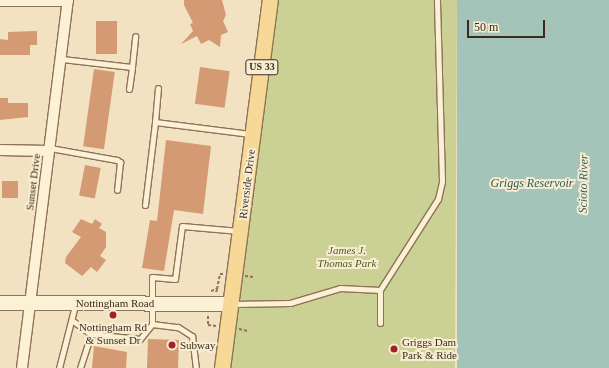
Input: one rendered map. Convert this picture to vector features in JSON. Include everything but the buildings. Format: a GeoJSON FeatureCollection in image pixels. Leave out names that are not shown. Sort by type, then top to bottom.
{"type":"FeatureCollection","features":[{"type":"Feature","properties":{"kind":"main road","name":"Riverside Drive"},"geometry":{"type":"LineString","coordinates":[[222,368],[270,0]]}},
{"type":"Feature","properties":{"kind":"street"},"geometry":{"type":"LineString","coordinates":[[0,0],[68,1]]}},
{"type":"Feature","properties":{"kind":"street","name":"Sunset Drive"},"geometry":{"type":"LineString","coordinates":[[22,368],[62,59],[68,1]]}},
{"type":"Feature","properties":{"kind":"street"},"geometry":{"type":"LineString","coordinates":[[0,150],[50,149]]}},
{"type":"Feature","properties":{"kind":"street","name":"Nottingham Road"},"geometry":{"type":"LineString","coordinates":[[0,303],[231,304]]}},
{"type":"Feature","properties":{"kind":"lane"},"geometry":{"type":"LineString","coordinates":[[380,323],[380,290],[438,199],[442,181],[437,0]]}},
{"type":"Feature","properties":{"kind":"lane"},"geometry":{"type":"LineString","coordinates":[[128,89],[132,66],[134,36]]}},
{"type":"Feature","properties":{"kind":"lane"},"geometry":{"type":"LineString","coordinates":[[62,59],[132,66]]}},
{"type":"Feature","properties":{"kind":"lane"},"geometry":{"type":"LineString","coordinates":[[144,205],[158,88]]}},
{"type":"Feature","properties":{"kind":"lane"},"geometry":{"type":"LineString","coordinates":[[155,122],[253,134]]}},
{"type":"Feature","properties":{"kind":"lane"},"geometry":{"type":"LineString","coordinates":[[50,149],[117,160],[120,162],[117,190]]}},
{"type":"Feature","properties":{"kind":"lane"},"geometry":{"type":"LineString","coordinates":[[73,321],[91,334],[140,339],[152,324],[152,277],[175,279],[182,226],[241,231]]}},
{"type":"Feature","properties":{"kind":"lane"},"geometry":{"type":"LineString","coordinates":[[231,304],[290,303],[340,288],[380,290]]}},
{"type":"Feature","properties":{"kind":"lane"},"geometry":{"type":"LineString","coordinates":[[59,368],[73,321],[76,303]]}},
{"type":"Feature","properties":{"kind":"lane"},"geometry":{"type":"LineString","coordinates":[[152,324],[178,328],[192,336],[196,368]]}},
{"type":"Feature","properties":{"kind":"lane"},"geometry":{"type":"LineString","coordinates":[[80,368],[91,334]]}},
{"type":"Feature","properties":{"kind":"green space","name":"James J. Thomas Park"},"geometry":{"type":"Polygon","coordinates":[[[270,0],[457,0],[455,368],[222,368],[270,0]]]}},
{"type":"Feature","properties":{"kind":"water","name":"Griggs Reservoir"},"geometry":{"type":"Polygon","coordinates":[[[457,0],[609,0],[609,368],[457,368],[457,0]]]}},
{"type":"Feature","properties":{"kind":"place","name":"Nottingham Rd & Sunset Dr"},"geometry":{"type":"Point","coordinates":[113,315]}},
{"type":"Feature","properties":{"kind":"place","name":"Subway"},"geometry":{"type":"Point","coordinates":[172,345]}},
{"type":"Feature","properties":{"kind":"place","name":"Griggs Dam Park & Ride"},"geometry":{"type":"Point","coordinates":[394,349]}},
{"type":"Feature","properties":{"kind":"water label","name":"Scioto River"},"geometry":{"type":"Point","coordinates":[584,184]}}]}
